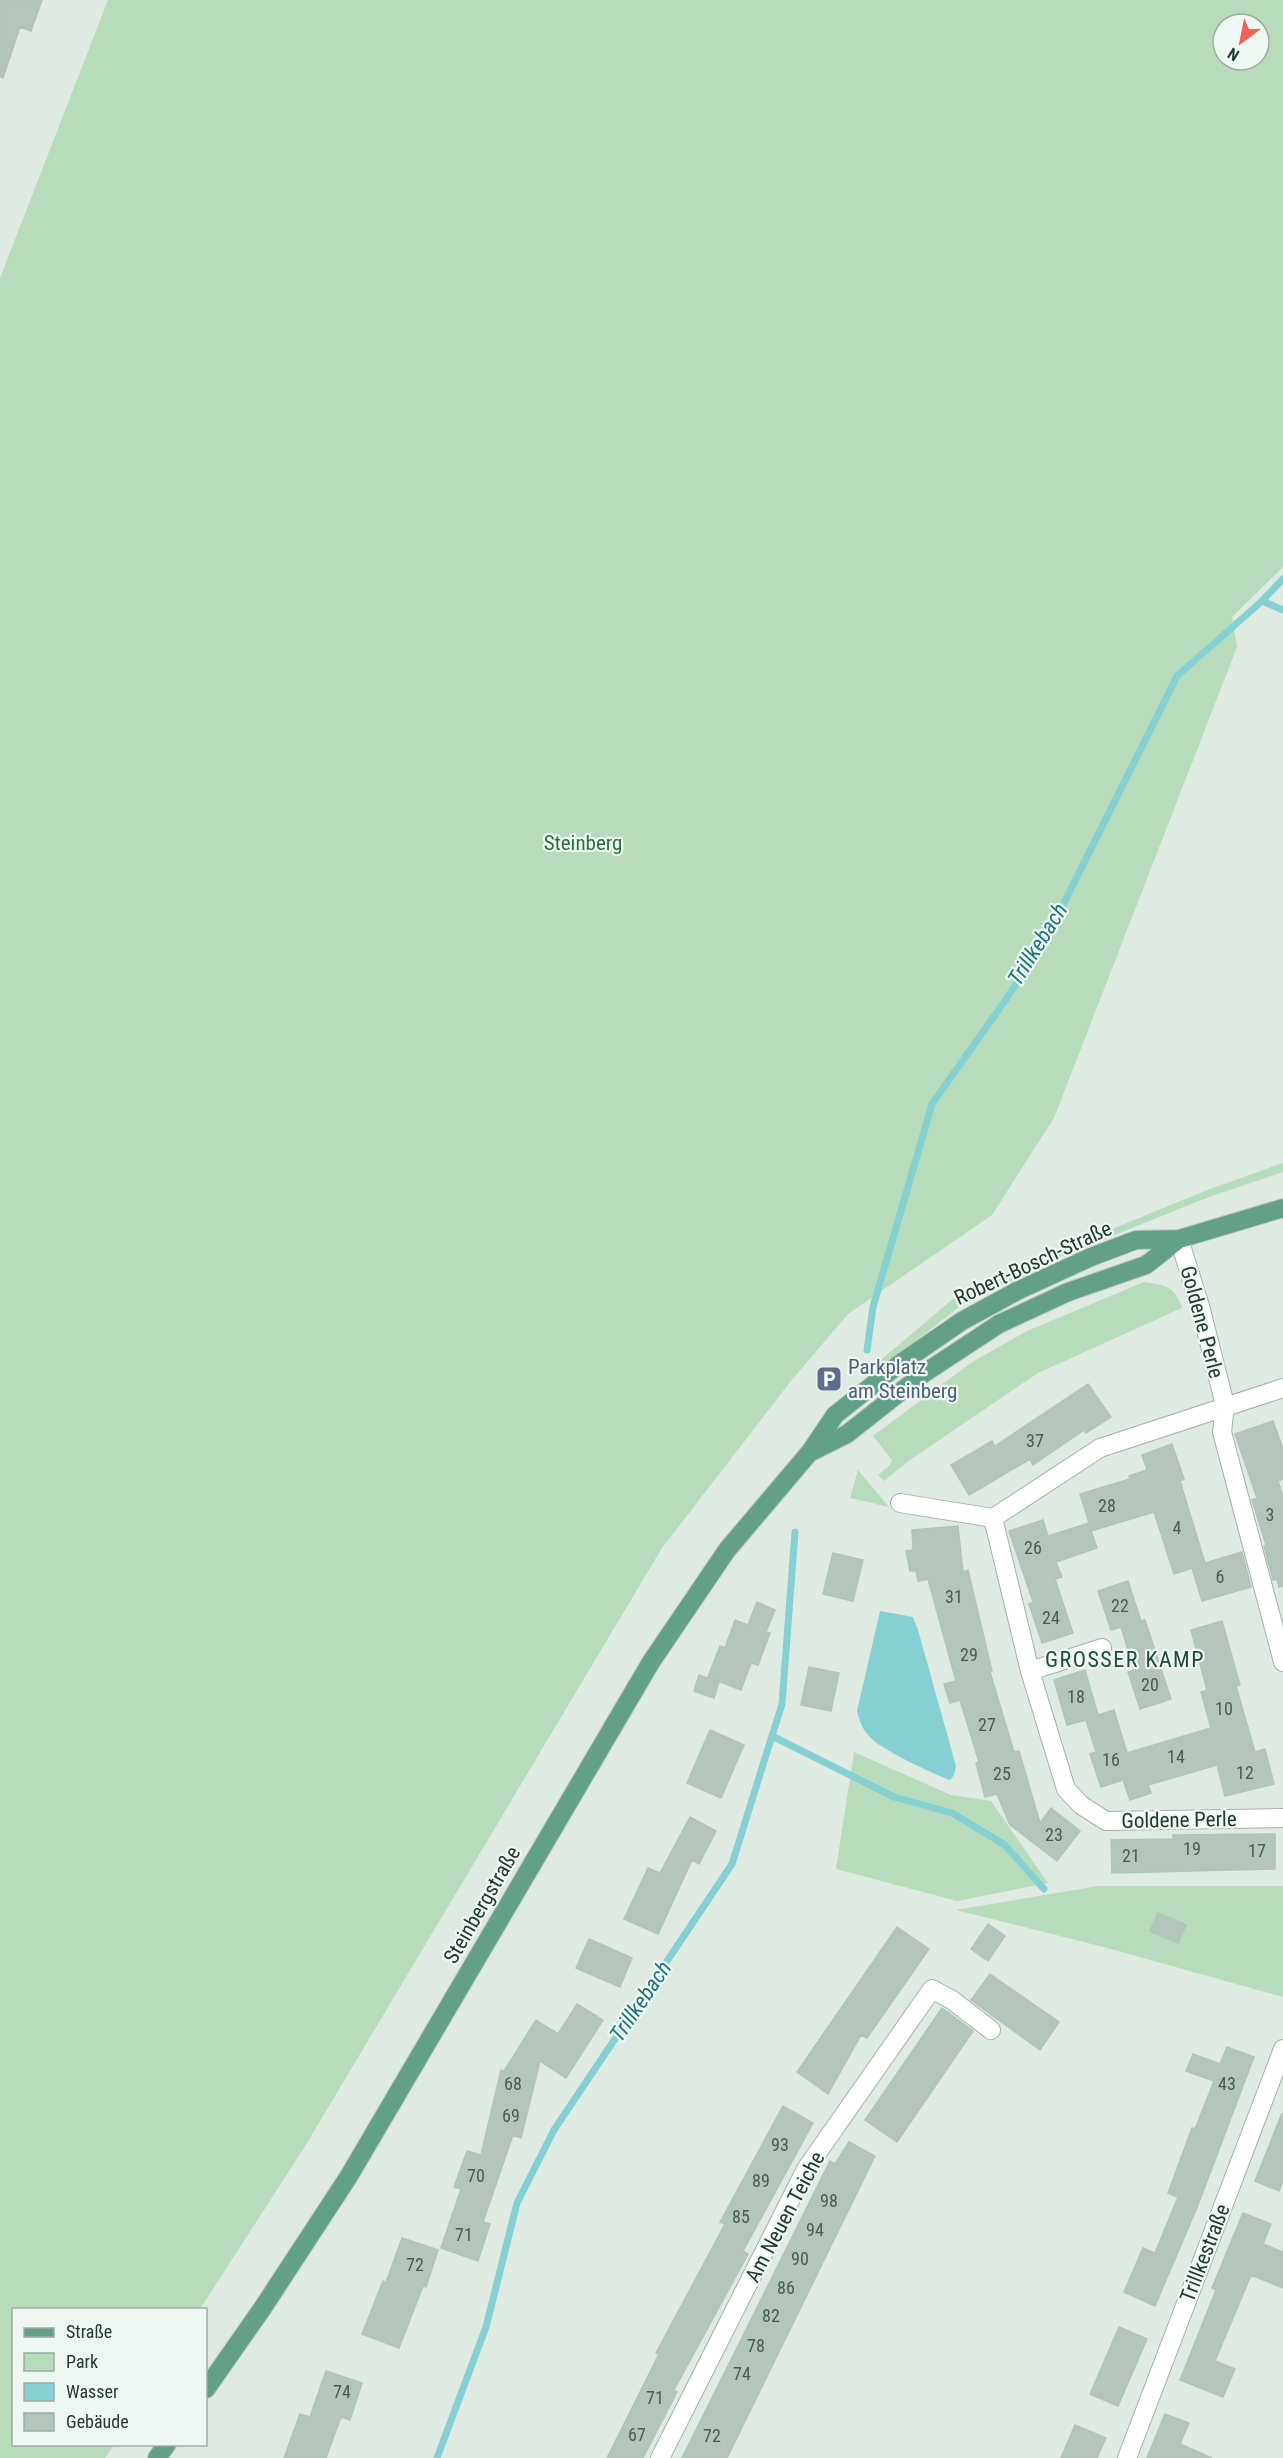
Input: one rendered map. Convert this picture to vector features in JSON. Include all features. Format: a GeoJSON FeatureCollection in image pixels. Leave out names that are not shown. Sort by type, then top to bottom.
{"type":"FeatureCollection","features":[{"type":"Feature","properties":{"kind":"main road","name":"Robert-Bosch-Straße"},"geometry":{"type":"LineString","coordinates":[[810,1452],[835,1415],[898,1365],[962,1321],[1029,1286],[1091,1257],[1136,1240],[1179,1239],[1283,1208]]}},
{"type":"Feature","properties":{"kind":"main road","name":"Robert-Bosch-Straße"},"geometry":{"type":"LineString","coordinates":[[810,1452],[847,1434],[923,1374],[999,1324],[1068,1292],[1146,1265],[1179,1239]]}},
{"type":"Feature","properties":{"kind":"main road","name":"Steinbergstraße"},"geometry":{"type":"LineString","coordinates":[[207,2388],[262,2309],[349,2176],[651,1662],[727,1550],[810,1452]]}},
{"type":"Feature","properties":{"kind":"street","name":"Goldene Perle"},"geometry":{"type":"LineString","coordinates":[[1179,1239],[1200,1306],[1225,1406],[1222,1431],[1283,1662]]}},
{"type":"Feature","properties":{"kind":"street","name":"Goldene Perle"},"geometry":{"type":"LineString","coordinates":[[1283,1388],[1100,1448],[993,1518],[1030,1671],[1066,1789],[1081,1805],[1106,1821],[1283,1818]]}},
{"type":"Feature","properties":{"kind":"street"},"geometry":{"type":"LineString","coordinates":[[900,1503],[993,1518]]}},
{"type":"Feature","properties":{"kind":"street"},"geometry":{"type":"LineString","coordinates":[[1030,1671],[1101,1648]]}},
{"type":"Feature","properties":{"kind":"street","name":"Am Neuen Teiche"},"geometry":{"type":"LineString","coordinates":[[660,2458],[807,2169],[932,1989],[952,2000],[991,2030]]}},
{"type":"Feature","properties":{"kind":"street","name":"Trillkestraße"},"geometry":{"type":"LineString","coordinates":[[1127,2458],[1283,2049]]}},
{"type":"Feature","properties":{"kind":"green space","name":"Steinberg"},"geometry":{"type":"Polygon","coordinates":[[[108,0],[1283,0],[1283,567],[1232,617],[1237,647],[1054,1118],[992,1215],[848,1314],[791,1381],[662,1548],[304,2148],[201,2308],[12,2308],[12,2446],[113,2446],[105,2458],[0,2458],[0,278],[108,0]]]}},
{"type":"Feature","properties":{"kind":"green space"},"geometry":{"type":"Polygon","coordinates":[[[1283,1163],[1283,1172],[1209,1197],[1055,1259],[959,1307],[872,1375],[869,1370],[954,1298],[1027,1264],[1207,1190],[1283,1163]]]}},
{"type":"Feature","properties":{"kind":"green space"},"geometry":{"type":"Polygon","coordinates":[[[1144,1282],[1168,1288],[1176,1295],[1182,1308],[1038,1373],[907,1462],[884,1481],[878,1475],[890,1465],[892,1460],[873,1436],[972,1362],[1027,1331],[1144,1282]]]}},
{"type":"Feature","properties":{"kind":"green space"},"geometry":{"type":"Polygon","coordinates":[[[858,1470],[889,1507],[850,1498],[858,1470]]]}},
{"type":"Feature","properties":{"kind":"green space"},"geometry":{"type":"Polygon","coordinates":[[[854,1752],[951,1795],[991,1801],[1048,1883],[957,1901],[836,1869],[854,1752]]]}},
{"type":"Feature","properties":{"kind":"green space"},"geometry":{"type":"Polygon","coordinates":[[[1098,1886],[1283,1886],[1283,1997],[1111,1949],[956,1910],[1098,1886]]]}},
{"type":"Feature","properties":{"kind":"water"},"geometry":{"type":"Polygon","coordinates":[[[880,1611],[913,1617],[956,1766],[950,1780],[879,1745],[861,1723],[857,1711],[880,1611]]]}},
{"type":"Feature","properties":{"kind":"building"},"geometry":{"type":"Polygon","coordinates":[[[0,0],[42,0],[31,31],[20,27],[3,78],[0,77],[0,0]]]}},
{"type":"Feature","properties":{"kind":"building"},"geometry":{"type":"Polygon","coordinates":[[[1088,1384],[1111,1417],[1086,1433],[1084,1430],[1033,1465],[1030,1459],[969,1495],[951,1465],[992,1441],[995,1446],[1088,1384]]]}},
{"type":"Feature","properties":{"kind":"building"},"geometry":{"type":"Polygon","coordinates":[[[1273,1421],[1283,1449],[1283,1479],[1278,1481],[1283,1497],[1283,1586],[1279,1587],[1277,1579],[1273,1580],[1264,1546],[1266,1545],[1252,1500],[1257,1498],[1235,1434],[1273,1421]]]}},
{"type":"Feature","properties":{"kind":"building"},"geometry":{"type":"Polygon","coordinates":[[[1172,1444],[1184,1479],[1180,1481],[1205,1563],[1242,1552],[1251,1587],[1202,1601],[1192,1568],[1174,1574],[1154,1512],[1091,1531],[1097,1548],[1056,1562],[1062,1577],[1055,1579],[1073,1633],[1042,1643],[1029,1604],[1033,1602],[1009,1531],[1043,1520],[1048,1536],[1089,1523],[1080,1494],[1130,1479],[1129,1476],[1147,1470],[1142,1455],[1172,1444]]]}},
{"type":"Feature","properties":{"kind":"building"},"geometry":{"type":"Polygon","coordinates":[[[958,1526],[963,1572],[968,1570],[992,1671],[990,1672],[1014,1752],[1019,1751],[1040,1823],[1051,1808],[1080,1831],[1057,1861],[1010,1825],[997,1794],[985,1797],[976,1763],[979,1762],[960,1700],[950,1703],[944,1684],[956,1681],[928,1579],[918,1581],[916,1571],[910,1571],[906,1551],[913,1550],[912,1530],[958,1526]]]}},
{"type":"Feature","properties":{"kind":"building"},"geometry":{"type":"Polygon","coordinates":[[[833,1553],[863,1560],[853,1601],[823,1594],[833,1553]]]}},
{"type":"Feature","properties":{"kind":"building"},"geometry":{"type":"Polygon","coordinates":[[[1128,1581],[1141,1621],[1145,1620],[1171,1699],[1140,1709],[1128,1672],[1134,1670],[1121,1627],[1111,1630],[1098,1591],[1128,1581]]]}},
{"type":"Feature","properties":{"kind":"building"},"geometry":{"type":"Polygon","coordinates":[[[757,1602],[775,1610],[766,1632],[770,1633],[758,1665],[751,1663],[741,1690],[708,1677],[720,1646],[725,1648],[735,1620],[748,1625],[757,1602]]]}},
{"type":"Feature","properties":{"kind":"building"},"geometry":{"type":"Polygon","coordinates":[[[1222,1621],[1240,1685],[1236,1686],[1255,1752],[1265,1749],[1274,1784],[1225,1796],[1217,1765],[1148,1785],[1151,1793],[1130,1800],[1123,1780],[1101,1787],[1090,1754],[1096,1752],[1086,1720],[1067,1725],[1054,1680],[1085,1670],[1098,1715],[1114,1710],[1127,1753],[1211,1728],[1201,1692],[1207,1690],[1191,1630],[1222,1621]]]}},
{"type":"Feature","properties":{"kind":"building"},"geometry":{"type":"Polygon","coordinates":[[[809,1667],[839,1673],[831,1711],[801,1705],[809,1667]]]}},
{"type":"Feature","properties":{"kind":"building"},"geometry":{"type":"Polygon","coordinates":[[[699,1675],[719,1682],[714,1698],[694,1691],[699,1675]]]}},
{"type":"Feature","properties":{"kind":"building"},"geometry":{"type":"Polygon","coordinates":[[[710,1730],[744,1745],[721,1798],[687,1783],[710,1730]]]}},
{"type":"Feature","properties":{"kind":"building"},"geometry":{"type":"Polygon","coordinates":[[[690,1817],[716,1831],[699,1864],[692,1860],[658,1934],[624,1919],[648,1868],[660,1873],[690,1817]]]}},
{"type":"Feature","properties":{"kind":"building"},"geometry":{"type":"Polygon","coordinates":[[[1275,1834],[1275,1869],[1112,1873],[1111,1840],[1173,1839],[1173,1835],[1275,1834]]]}},
{"type":"Feature","properties":{"kind":"building"},"geometry":{"type":"Polygon","coordinates":[[[1158,1913],[1186,1925],[1178,1943],[1150,1931],[1158,1913]]]}},
{"type":"Feature","properties":{"kind":"building"},"geometry":{"type":"Polygon","coordinates":[[[988,1924],[1005,1936],[988,1961],[971,1949],[988,1924]]]}},
{"type":"Feature","properties":{"kind":"building"},"geometry":{"type":"Polygon","coordinates":[[[897,1927],[929,1949],[867,2038],[861,2035],[828,2094],[797,2072],[897,1927]]]}},
{"type":"Feature","properties":{"kind":"building"},"geometry":{"type":"Polygon","coordinates":[[[589,1939],[632,1958],[620,1987],[576,1968],[589,1939]]]}},
{"type":"Feature","properties":{"kind":"building"},"geometry":{"type":"Polygon","coordinates":[[[990,1974],[1059,2022],[1040,2050],[971,2000],[990,1974]]]}},
{"type":"Feature","properties":{"kind":"building"},"geometry":{"type":"Polygon","coordinates":[[[577,2004],[603,2020],[566,2078],[540,2061],[521,2138],[513,2135],[483,2222],[490,2224],[478,2261],[441,2248],[461,2189],[454,2187],[467,2151],[481,2155],[501,2070],[504,2071],[536,2020],[558,2034],[577,2004]]]}},
{"type":"Feature","properties":{"kind":"building"},"geometry":{"type":"Polygon","coordinates":[[[942,2008],[973,2031],[897,2142],[865,2120],[942,2008]]]}},
{"type":"Feature","properties":{"kind":"building"},"geometry":{"type":"Polygon","coordinates":[[[1227,2047],[1254,2057],[1198,2205],[1155,2306],[1124,2292],[1143,2248],[1155,2253],[1178,2197],[1168,2193],[1192,2128],[1195,2129],[1214,2081],[1186,2071],[1193,2054],[1220,2064],[1227,2047]]]}},
{"type":"Feature","properties":{"kind":"building"},"geometry":{"type":"Polygon","coordinates":[[[783,2106],[813,2123],[743,2251],[748,2254],[674,2390],[677,2392],[643,2458],[607,2458],[659,2354],[656,2353],[725,2224],[720,2222],[783,2106]]]}},
{"type":"Feature","properties":{"kind":"building"},"geometry":{"type":"Polygon","coordinates":[[[1282,2113],[1283,2181],[1279,2191],[1255,2181],[1282,2113]]]}},
{"type":"Feature","properties":{"kind":"building"},"geometry":{"type":"Polygon","coordinates":[[[849,2142],[875,2156],[727,2458],[682,2458],[830,2161],[835,2164],[849,2142]]]}},
{"type":"Feature","properties":{"kind":"building"},"geometry":{"type":"Polygon","coordinates":[[[1243,2213],[1271,2224],[1263,2244],[1283,2252],[1283,2288],[1251,2275],[1215,2361],[1235,2369],[1223,2397],[1180,2380],[1216,2290],[1212,2288],[1243,2213]]]}},
{"type":"Feature","properties":{"kind":"building"},"geometry":{"type":"Polygon","coordinates":[[[402,2238],[438,2250],[426,2287],[423,2286],[399,2348],[362,2334],[383,2281],[386,2282],[402,2238]]]}},
{"type":"Feature","properties":{"kind":"building"},"geometry":{"type":"Polygon","coordinates":[[[1119,2327],[1147,2339],[1118,2406],[1090,2394],[1119,2327]]]}},
{"type":"Feature","properties":{"kind":"building"},"geometry":{"type":"Polygon","coordinates":[[[326,2371],[362,2383],[350,2420],[341,2417],[326,2458],[284,2458],[300,2414],[310,2417],[326,2371]]]}},
{"type":"Feature","properties":{"kind":"building"},"geometry":{"type":"Polygon","coordinates":[[[1165,2414],[1189,2423],[1180,2444],[1212,2458],[1147,2458],[1165,2414]]]}},
{"type":"Feature","properties":{"kind":"building"},"geometry":{"type":"Polygon","coordinates":[[[1075,2425],[1106,2438],[1097,2458],[1061,2458],[1075,2425]]]}},
{"type":"Feature","properties":{"kind":"waterway","name":"Trillkebach"},"geometry":{"type":"LineString","coordinates":[[867,1350],[873,1307],[932,1104],[1007,998],[1054,923],[1177,676],[1262,601],[1283,579]]}},
{"type":"Feature","properties":{"kind":"waterway"},"geometry":{"type":"LineString","coordinates":[[1262,601],[1283,610]]}},
{"type":"Feature","properties":{"kind":"waterway","name":"Trillkebach"},"geometry":{"type":"LineString","coordinates":[[437,2458],[486,2327],[517,2203],[554,2130],[732,1864],[782,1704],[795,1532]]}},
{"type":"Feature","properties":{"kind":"waterway"},"geometry":{"type":"LineString","coordinates":[[772,1736],[894,1797],[952,1813],[1005,1845],[1044,1889]]}},
{"type":"Feature","properties":{"kind":"place","name":"Parkplatz am Steinberg"},"geometry":{"type":"Point","coordinates":[829,1379]}},
{"type":"Feature","properties":{"kind":"district","name":"GROSSER KAMP"},"geometry":{"type":"Point","coordinates":[1125,1659]}}]}
